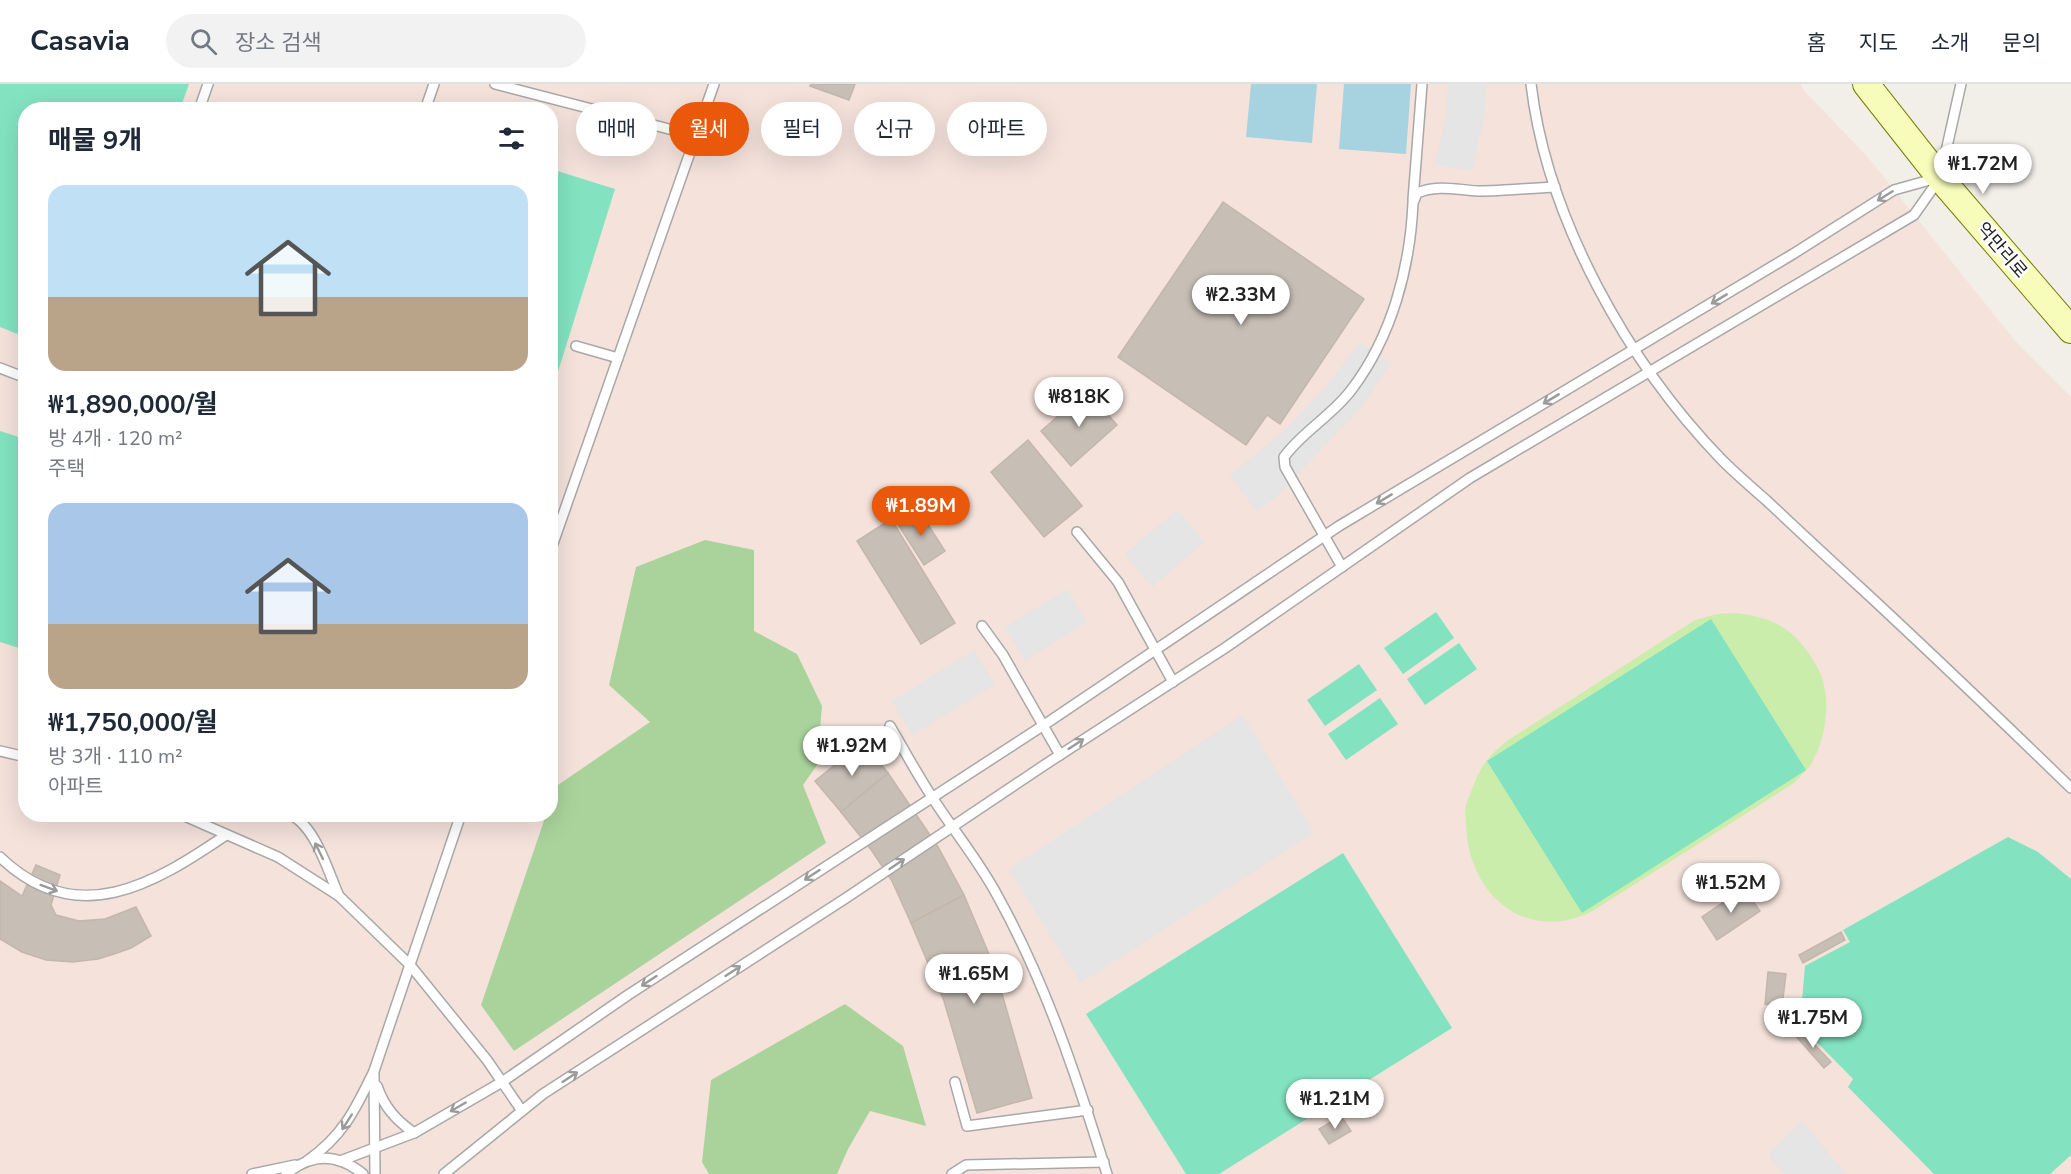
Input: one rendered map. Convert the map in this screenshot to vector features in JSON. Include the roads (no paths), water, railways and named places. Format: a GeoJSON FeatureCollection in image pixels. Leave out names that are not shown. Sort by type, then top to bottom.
{"type":"FeatureCollection","features":[{"type":"Feature","properties":{"kind":"street","name":"억만리로"},"geometry":{"type":"LineString","coordinates":[[1866,84],[1940,178],[2071,330]]}},
{"type":"Feature","properties":{"kind":"lane"},"geometry":{"type":"LineString","coordinates":[[202,102],[208,84]]}},
{"type":"Feature","properties":{"kind":"lane"},"geometry":{"type":"LineString","coordinates":[[427,102],[434,84]]}},
{"type":"Feature","properties":{"kind":"lane"},"geometry":{"type":"LineString","coordinates":[[495,84],[669,129]]}},
{"type":"Feature","properties":{"kind":"lane"},"geometry":{"type":"LineString","coordinates":[[708,102],[714,84]]}},
{"type":"Feature","properties":{"kind":"lane"},"geometry":{"type":"LineString","coordinates":[[1342,567],[1284,467],[1284,457],[1291,447],[1352,389],[1377,348],[1391,317],[1403,279],[1413,202],[1422,84]]}},
{"type":"Feature","properties":{"kind":"lane"},"geometry":{"type":"LineString","coordinates":[[1532,84],[1540,135],[1555,187],[1571,229],[1606,304],[1649,372],[1722,460],[1972,692],[2071,788]]}},
{"type":"Feature","properties":{"kind":"lane"},"geometry":{"type":"LineString","coordinates":[[444,1174],[543,1094],[846,898],[1173,682],[1470,478],[1914,215],[1940,178],[1961,84]]}},
{"type":"Feature","properties":{"kind":"lane"},"geometry":{"type":"LineString","coordinates":[[558,529],[689,156]]}},
{"type":"Feature","properties":{"kind":"lane"},"geometry":{"type":"LineString","coordinates":[[340,1161],[414,1133],[502,1082],[628,995],[931,796],[1044,725],[1324,535],[1793,254],[1894,190],[1940,178]]}},
{"type":"Feature","properties":{"kind":"lane"},"geometry":{"type":"LineString","coordinates":[[1413,202],[1417,193],[1429,188],[1479,191],[1555,187]]}},
{"type":"Feature","properties":{"kind":"lane"},"geometry":{"type":"LineString","coordinates":[[576,346],[618,358]]}},
{"type":"Feature","properties":{"kind":"lane"},"geometry":{"type":"LineString","coordinates":[[0,368],[18,375]]}},
{"type":"Feature","properties":{"kind":"lane"},"geometry":{"type":"LineString","coordinates":[[1077,532],[1118,582],[1173,682]]}},
{"type":"Feature","properties":{"kind":"lane"},"geometry":{"type":"LineString","coordinates":[[982,626],[1003,656],[1060,755]]}},
{"type":"Feature","properties":{"kind":"lane"},"geometry":{"type":"LineString","coordinates":[[890,726],[931,796],[996,893],[1027,952],[1088,1110],[1107,1174]]}},
{"type":"Feature","properties":{"kind":"lane"},"geometry":{"type":"LineString","coordinates":[[0,751],[18,755]]}},
{"type":"Feature","properties":{"kind":"lane"},"geometry":{"type":"LineString","coordinates":[[198,822],[278,857],[339,896],[410,965],[487,1060],[522,1111]]}},
{"type":"Feature","properties":{"kind":"lane"},"geometry":{"type":"LineString","coordinates":[[302,822],[320,851],[339,896]]}},
{"type":"Feature","properties":{"kind":"lane"},"geometry":{"type":"LineString","coordinates":[[286,1174],[324,1150],[338,1136],[374,1071],[458,822]]}},
{"type":"Feature","properties":{"kind":"lane"},"geometry":{"type":"LineString","coordinates":[[0,857],[9,866],[40,885],[59,892],[72,895],[105,895],[140,886],[180,866],[226,835]]}},
{"type":"Feature","properties":{"kind":"lane"},"geometry":{"type":"LineString","coordinates":[[374,1071],[381,1098],[387,1109],[414,1133]]}},
{"type":"Feature","properties":{"kind":"lane"},"geometry":{"type":"LineString","coordinates":[[374,1071],[375,1174]]}},
{"type":"Feature","properties":{"kind":"lane"},"geometry":{"type":"LineString","coordinates":[[955,1082],[968,1126],[1088,1110]]}},
{"type":"Feature","properties":{"kind":"lane"},"geometry":{"type":"LineString","coordinates":[[252,1174],[315,1158],[334,1158],[352,1165],[363,1174]]}},
{"type":"Feature","properties":{"kind":"lane"},"geometry":{"type":"LineString","coordinates":[[952,1174],[966,1165],[1104,1162]]}},
{"type":"Feature","properties":{"kind":"water"},"geometry":{"type":"Polygon","coordinates":[[[1251,84],[1317,84],[1312,143],[1246,137],[1251,84]]]}},
{"type":"Feature","properties":{"kind":"water"},"geometry":{"type":"Polygon","coordinates":[[[1344,84],[1411,84],[1406,154],[1339,149],[1344,84]]]}}]}
